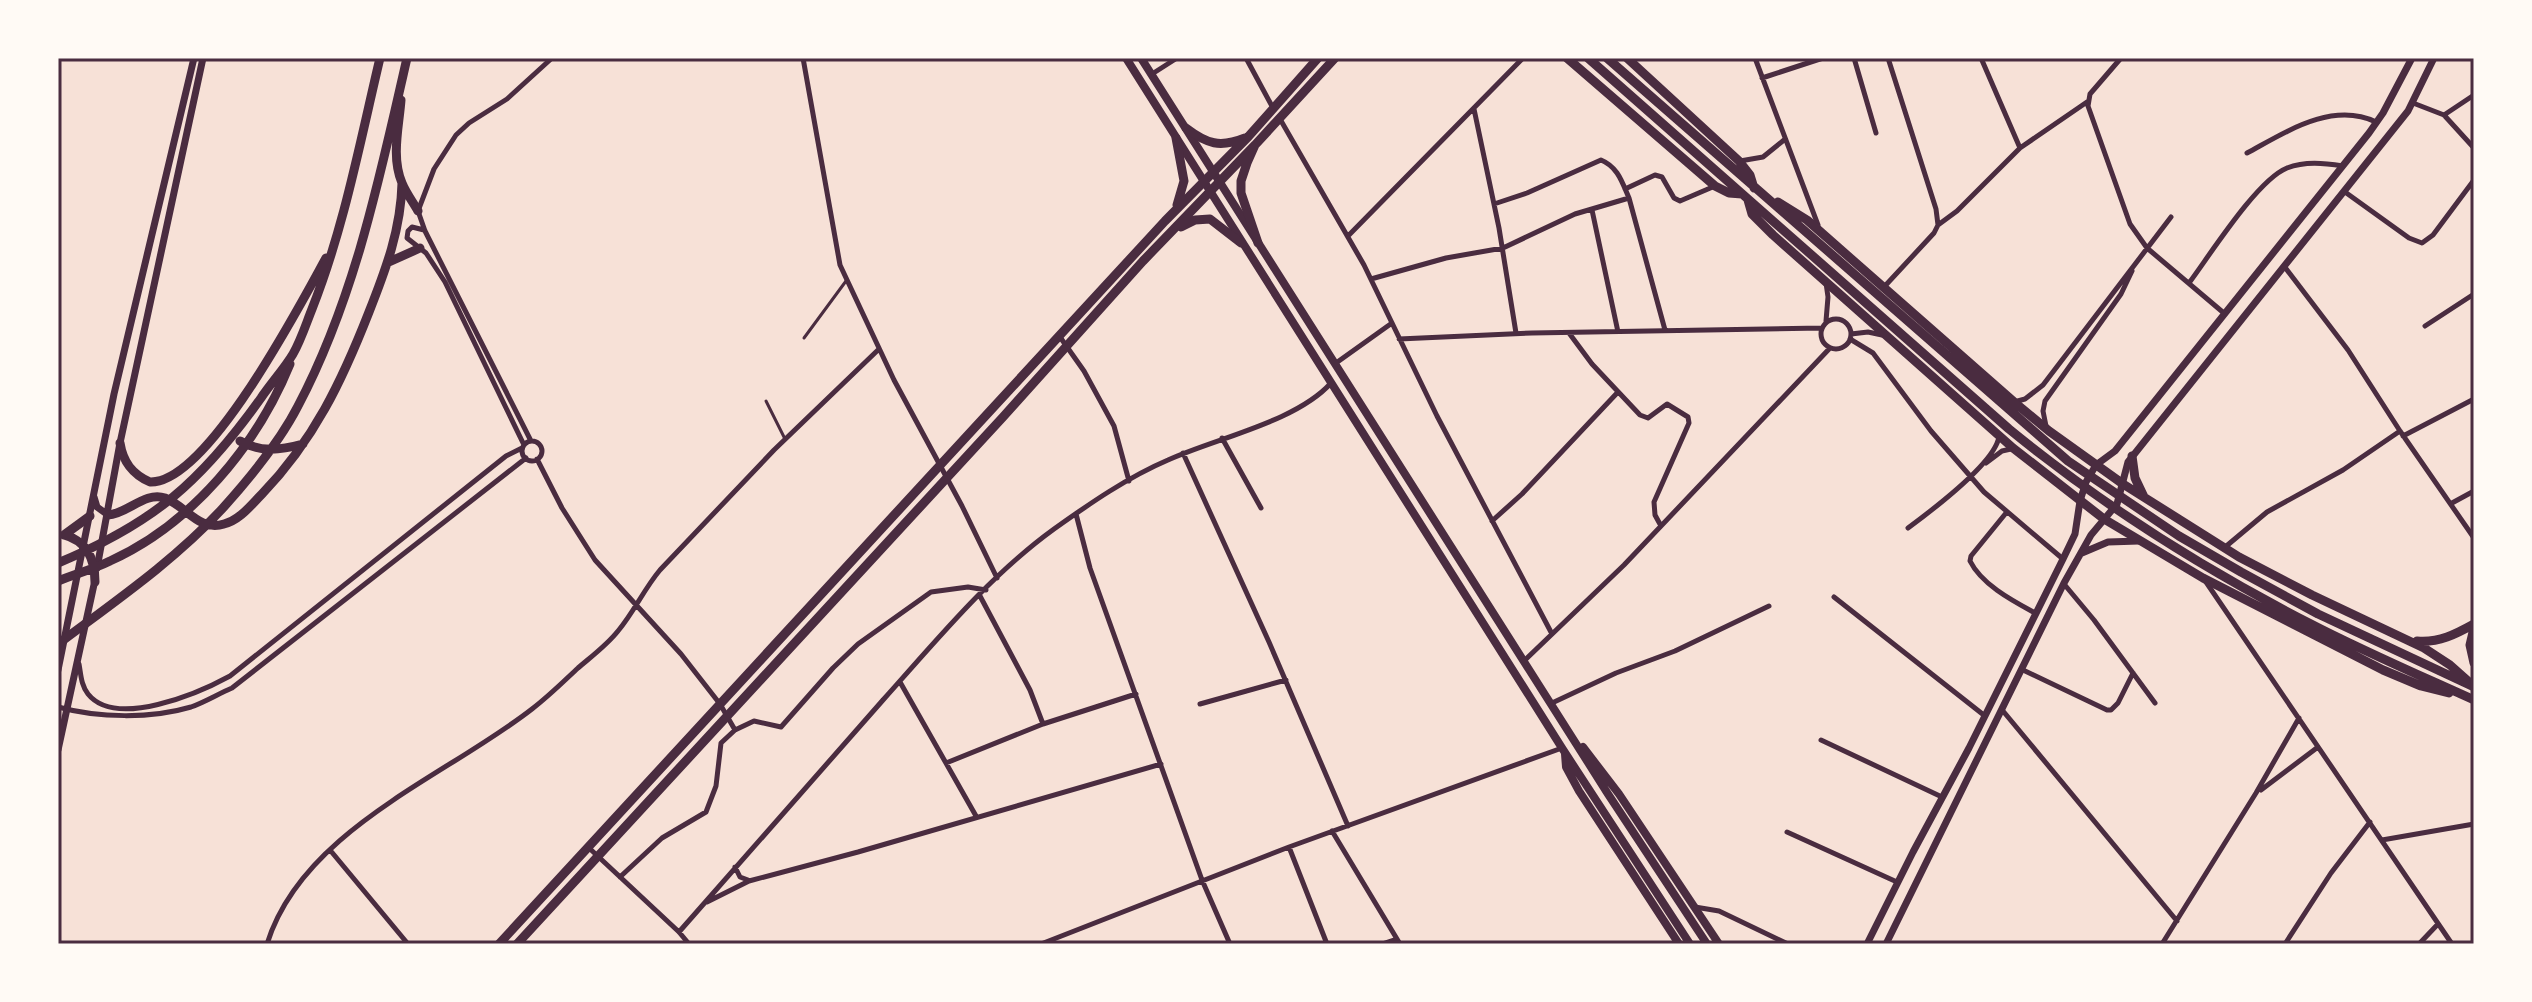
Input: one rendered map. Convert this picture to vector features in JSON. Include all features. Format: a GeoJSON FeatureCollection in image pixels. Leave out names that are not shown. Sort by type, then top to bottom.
{"type":"FeatureCollection","features":[{"type":"Feature","properties":{"kind":"highway"},"geometry":{"type":"LineString","coordinates":[[58,581],[110,561],[174,520],[211,486],[259,425],[277,395],[337,238],[380,58]]}},
{"type":"Feature","properties":{"kind":"highway"},"geometry":{"type":"LineString","coordinates":[[58,644],[171,557],[211,520],[248,478],[297,408],[332,332],[353,274],[407,58]]}},
{"type":"Feature","properties":{"kind":"highway"},"geometry":{"type":"LineString","coordinates":[[517,944],[1221,182],[1274,109],[1318,58]]}},
{"type":"Feature","properties":{"kind":"highway"},"geometry":{"type":"LineString","coordinates":[[499,944],[1165,221],[1215,171],[1280,119],[1335,58]]}},
{"type":"Feature","properties":{"kind":"highway"},"geometry":{"type":"LineString","coordinates":[[1567,58],[1715,186],[1745,197]]}},
{"type":"Feature","properties":{"kind":"highway"},"geometry":{"type":"LineString","coordinates":[[1588,58],[2009,429],[2122,514],[2230,580],[2312,624],[2469,698]]}},
{"type":"Feature","properties":{"kind":"highway"},"geometry":{"type":"LineString","coordinates":[[1607,58],[2039,438],[2092,478],[2215,558],[2318,614],[2474,687]]}},
{"type":"Feature","properties":{"kind":"highway"},"geometry":{"type":"LineString","coordinates":[[1627,58],[1739,161],[1750,175],[1754,188]]}},
{"type":"Feature","properties":{"kind":"highway"},"geometry":{"type":"LineString","coordinates":[[108,515],[157,497],[173,502],[209,526],[228,523],[243,514],[271,485],[304,444],[339,386],[389,262],[400,215],[402,183],[397,154],[402,80]]}},
{"type":"Feature","properties":{"kind":"highway"},"geometry":{"type":"LineString","coordinates":[[1186,128],[1202,140],[1217,145],[1252,141]]}},
{"type":"Feature","properties":{"kind":"highway"},"geometry":{"type":"LineString","coordinates":[[1165,221],[1177,205],[1184,181],[1176,138]]}},
{"type":"Feature","properties":{"kind":"highway"},"geometry":{"type":"LineString","coordinates":[[1252,141],[1240,190],[1258,243]]}},
{"type":"Feature","properties":{"kind":"highway"},"geometry":{"type":"LineString","coordinates":[[402,183],[418,211]]}},
{"type":"Feature","properties":{"kind":"highway"},"geometry":{"type":"LineString","coordinates":[[1745,197],[1758,221],[1825,282],[2013,448],[2104,519],[2203,578],[2383,670],[2421,686],[2469,698]]}},
{"type":"Feature","properties":{"kind":"highway"},"geometry":{"type":"LineString","coordinates":[[1771,200],[1792,210],[1821,232],[2049,431],[2145,500],[2223,549],[2438,656],[2474,687]]}},
{"type":"Feature","properties":{"kind":"highway"},"geometry":{"type":"LineString","coordinates":[[1174,230],[1205,218],[1218,223],[1241,243]]}},
{"type":"Feature","properties":{"kind":"highway"},"geometry":{"type":"LineString","coordinates":[[120,443],[128,467],[146,481],[156,483],[171,477],[185,466],[226,423],[255,382],[337,238]]}},
{"type":"Feature","properties":{"kind":"highway"},"geometry":{"type":"LineString","coordinates":[[389,262],[420,248]]}},
{"type":"Feature","properties":{"kind":"highway"},"geometry":{"type":"LineString","coordinates":[[58,563],[124,532],[178,494],[241,426],[294,353]]}},
{"type":"Feature","properties":{"kind":"highway"},"geometry":{"type":"LineString","coordinates":[[226,423],[239,440],[259,449],[304,444]]}},
{"type":"Feature","properties":{"kind":"highway"},"geometry":{"type":"LineString","coordinates":[[2132,456],[2135,478],[2145,500]]}},
{"type":"Feature","properties":{"kind":"highway"},"geometry":{"type":"LineString","coordinates":[[156,483],[157,497]]}},
{"type":"Feature","properties":{"kind":"highway"},"geometry":{"type":"LineString","coordinates":[[61,536],[90,516]]}},
{"type":"Feature","properties":{"kind":"highway"},"geometry":{"type":"LineString","coordinates":[[61,536],[77,539],[84,546],[93,563],[95,582]]}},
{"type":"Feature","properties":{"kind":"highway"},"geometry":{"type":"LineString","coordinates":[[2410,641],[2438,640],[2474,626]]}},
{"type":"Feature","properties":{"kind":"highway"},"geometry":{"type":"LineString","coordinates":[[2474,626],[2470,645],[2474,663]]}},
{"type":"Feature","properties":{"kind":"main road"},"geometry":{"type":"LineString","coordinates":[[58,670],[114,394],[194,58]]}},
{"type":"Feature","properties":{"kind":"main road"},"geometry":{"type":"LineString","coordinates":[[58,750],[79,663],[120,443],[203,58]]}},
{"type":"Feature","properties":{"kind":"main road"},"geometry":{"type":"LineString","coordinates":[[1126,58],[1202,183],[1690,944]]}},
{"type":"Feature","properties":{"kind":"main road"},"geometry":{"type":"LineString","coordinates":[[1141,58],[1707,944]]}},
{"type":"Feature","properties":{"kind":"main road"},"geometry":{"type":"LineString","coordinates":[[1867,944],[2063,559],[2076,527],[2086,482],[2096,465],[2115,451],[2344,166],[2377,122],[2412,58]]}},
{"type":"Feature","properties":{"kind":"main road"},"geometry":{"type":"LineString","coordinates":[[1888,941],[2064,583],[2091,535],[2117,504],[2125,469],[2132,456],[2413,103],[2434,58]]}},
{"type":"Feature","properties":{"kind":"main road"},"geometry":{"type":"LineString","coordinates":[[94,495],[97,507],[108,515]]}},
{"type":"Feature","properties":{"kind":"main road"},"geometry":{"type":"LineString","coordinates":[[2076,527],[2086,529],[2091,535]]}},
{"type":"Feature","properties":{"kind":"main road"},"geometry":{"type":"LineString","coordinates":[[2080,554],[2108,542],[2139,541]]}},
{"type":"Feature","properties":{"kind":"main road"},"geometry":{"type":"LineString","coordinates":[[1570,734],[1603,772],[1719,944]]}},
{"type":"Feature","properties":{"kind":"main road"},"geometry":{"type":"LineString","coordinates":[[1564,751],[1566,767],[1579,791],[1679,944]]}},
{"type":"Feature","properties":{"kind":"street"},"geometry":{"type":"LineString","coordinates":[[537,459],[542,449],[538,443],[531,441],[425,231],[418,211],[434,169],[456,135],[507,99],[552,58]]}},
{"type":"Feature","properties":{"kind":"street"},"geometry":{"type":"LineString","coordinates":[[803,58],[835,252],[879,349],[997,578]]}},
{"type":"Feature","properties":{"kind":"street"},"geometry":{"type":"LineString","coordinates":[[1151,75],[1177,58]]}},
{"type":"Feature","properties":{"kind":"street"},"geometry":{"type":"LineString","coordinates":[[1246,58],[1274,109]]}},
{"type":"Feature","properties":{"kind":"street"},"geometry":{"type":"LineString","coordinates":[[1348,236],[1523,58]]}},
{"type":"Feature","properties":{"kind":"street"},"geometry":{"type":"LineString","coordinates":[[1755,58],[1821,232]]}},
{"type":"Feature","properties":{"kind":"street"},"geometry":{"type":"LineString","coordinates":[[1762,78],[1823,58]]}},
{"type":"Feature","properties":{"kind":"street"},"geometry":{"type":"LineString","coordinates":[[1854,58],[1876,133]]}},
{"type":"Feature","properties":{"kind":"street"},"geometry":{"type":"LineString","coordinates":[[1888,58],[1936,209],[1938,225]]}},
{"type":"Feature","properties":{"kind":"street"},"geometry":{"type":"LineString","coordinates":[[1981,58],[2020,148]]}},
{"type":"Feature","properties":{"kind":"street"},"geometry":{"type":"LineString","coordinates":[[2120,58],[2090,94],[2088,102],[2095,130],[2130,224],[2147,248],[2225,314]]}},
{"type":"Feature","properties":{"kind":"street"},"geometry":{"type":"LineString","coordinates":[[2444,115],[2474,95]]}},
{"type":"Feature","properties":{"kind":"street"},"geometry":{"type":"LineString","coordinates":[[1884,288],[1931,237],[1938,225],[1957,211],[2020,148],[2088,102]]}},
{"type":"Feature","properties":{"kind":"street"},"geometry":{"type":"LineString","coordinates":[[2413,103],[2444,115],[2474,148]]}},
{"type":"Feature","properties":{"kind":"street"},"geometry":{"type":"LineString","coordinates":[[1474,109],[1503,248],[1516,333]]}},
{"type":"Feature","properties":{"kind":"street"},"geometry":{"type":"LineString","coordinates":[[2247,153],[2284,133],[2332,116],[2353,114],[2377,122]]}},
{"type":"Feature","properties":{"kind":"street"},"geometry":{"type":"LineString","coordinates":[[1280,119],[1371,279],[1552,634]]}},
{"type":"Feature","properties":{"kind":"street"},"geometry":{"type":"LineString","coordinates":[[1739,161],[1763,157],[1784,140]]}},
{"type":"Feature","properties":{"kind":"street"},"geometry":{"type":"LineString","coordinates":[[1494,204],[1601,160],[1609,163],[1617,171],[1629,198],[1665,330]]}},
{"type":"Feature","properties":{"kind":"street"},"geometry":{"type":"LineString","coordinates":[[2189,283],[2276,173],[2311,163],[2344,166]]}},
{"type":"Feature","properties":{"kind":"street"},"geometry":{"type":"LineString","coordinates":[[1625,189],[1655,175],[1662,177],[1674,198],[1680,201],[1715,186]]}},
{"type":"Feature","properties":{"kind":"street"},"geometry":{"type":"LineString","coordinates":[[2345,192],[2409,238],[2422,243],[2433,235],[2474,180]]}},
{"type":"Feature","properties":{"kind":"street"},"geometry":{"type":"LineString","coordinates":[[1371,279],[1446,258],[1503,248],[1575,214],[1629,198]]}},
{"type":"Feature","properties":{"kind":"street"},"geometry":{"type":"LineString","coordinates":[[1592,210],[1618,332]]}},
{"type":"Feature","properties":{"kind":"street"},"geometry":{"type":"LineString","coordinates":[[2014,402],[2035,393],[2050,376],[2171,217]]}},
{"type":"Feature","properties":{"kind":"street"},"geometry":{"type":"LineString","coordinates":[[425,231],[415,226],[408,231],[407,238],[420,248],[445,282],[526,458]]}},
{"type":"Feature","properties":{"kind":"street"},"geometry":{"type":"LineString","coordinates":[[2284,266],[2348,350],[2474,538]]}},
{"type":"Feature","properties":{"kind":"street"},"geometry":{"type":"LineString","coordinates":[[2049,431],[2043,411],[2045,401],[2126,286],[2132,270]]}},
{"type":"Feature","properties":{"kind":"street"},"geometry":{"type":"LineString","coordinates":[[1825,282],[1828,297],[1822,342],[1830,348],[1842,348],[1851,337],[1868,332],[1886,336]]}},
{"type":"Feature","properties":{"kind":"street"},"geometry":{"type":"LineString","coordinates":[[2425,326],[2474,294]]}},
{"type":"Feature","properties":{"kind":"street"},"geometry":{"type":"LineString","coordinates":[[2090,337],[2106,302]]}},
{"type":"Feature","properties":{"kind":"street"},"geometry":{"type":"LineString","coordinates":[[1399,339],[1824,325],[1834,319],[1843,320],[1849,326],[1851,337],[1873,353],[1915,411],[1969,476],[2006,513],[2063,559]]}},
{"type":"Feature","properties":{"kind":"street"},"geometry":{"type":"LineString","coordinates":[[1336,363],[1392,323]]}},
{"type":"Feature","properties":{"kind":"street"},"geometry":{"type":"LineString","coordinates":[[1569,333],[1592,364],[1644,418],[1653,416],[1667,404],[1684,413],[1689,420],[1654,502],[1655,515],[1661,526]]}},
{"type":"Feature","properties":{"kind":"street"},"geometry":{"type":"LineString","coordinates":[[1060,337],[1114,426],[1129,481]]}},
{"type":"Feature","properties":{"kind":"street"},"geometry":{"type":"LineString","coordinates":[[1524,661],[1661,526],[1830,348]]}},
{"type":"Feature","properties":{"kind":"street"},"geometry":{"type":"LineString","coordinates":[[267,944],[284,905],[330,850],[360,824],[531,710],[613,636],[660,570],[785,439],[879,349]]}},
{"type":"Feature","properties":{"kind":"street"},"geometry":{"type":"LineString","coordinates":[[2050,376],[2058,382]]}},
{"type":"Feature","properties":{"kind":"street"},"geometry":{"type":"LineString","coordinates":[[679,932],[900,682],[997,578],[1039,540],[1129,481],[1183,453],[1307,403],[1331,383]]}},
{"type":"Feature","properties":{"kind":"street"},"geometry":{"type":"LineString","coordinates":[[1492,521],[1618,392]]}},
{"type":"Feature","properties":{"kind":"street"},"geometry":{"type":"LineString","coordinates":[[2223,549],[2267,512],[2402,434],[2474,399]]}},
{"type":"Feature","properties":{"kind":"street"},"geometry":{"type":"LineString","coordinates":[[1969,476],[1993,451],[1999,436]]}},
{"type":"Feature","properties":{"kind":"street"},"geometry":{"type":"LineString","coordinates":[[1222,438],[1261,508]]}},
{"type":"Feature","properties":{"kind":"street"},"geometry":{"type":"LineString","coordinates":[[79,663],[82,685],[89,697],[104,705],[147,706],[205,689],[230,676],[506,456],[531,441]]}},
{"type":"Feature","properties":{"kind":"street"},"geometry":{"type":"LineString","coordinates":[[1908,528],[1969,476],[1998,454],[2013,448]]}},
{"type":"Feature","properties":{"kind":"street"},"geometry":{"type":"LineString","coordinates":[[1183,453],[1348,826]]}},
{"type":"Feature","properties":{"kind":"street"},"geometry":{"type":"LineString","coordinates":[[58,707],[108,714],[154,714],[191,707],[232,688],[526,458],[537,459]]}},
{"type":"Feature","properties":{"kind":"street"},"geometry":{"type":"LineString","coordinates":[[537,459],[582,542],[612,581],[681,654],[720,704],[735,730]]}},
{"type":"Feature","properties":{"kind":"street"},"geometry":{"type":"LineString","coordinates":[[2452,503],[2474,491]]}},
{"type":"Feature","properties":{"kind":"street"},"geometry":{"type":"LineString","coordinates":[[2006,513],[1970,561],[1978,573],[1997,589],[2035,613]]}},
{"type":"Feature","properties":{"kind":"street"},"geometry":{"type":"LineString","coordinates":[[1076,514],[1090,568],[1202,880],[1230,944]]}},
{"type":"Feature","properties":{"kind":"street"},"geometry":{"type":"LineString","coordinates":[[2203,578],[2452,944]]}},
{"type":"Feature","properties":{"kind":"street"},"geometry":{"type":"LineString","coordinates":[[2064,583],[2155,703]]}},
{"type":"Feature","properties":{"kind":"street"},"geometry":{"type":"LineString","coordinates":[[620,877],[662,838],[706,812],[716,786],[721,743],[735,730],[754,721],[781,727],[858,644],[931,592],[968,587],[986,590]]}},
{"type":"Feature","properties":{"kind":"street"},"geometry":{"type":"LineString","coordinates":[[980,596],[1030,690],[1043,724]]}},
{"type":"Feature","properties":{"kind":"street"},"geometry":{"type":"LineString","coordinates":[[1834,597],[1985,717]]}},
{"type":"Feature","properties":{"kind":"street"},"geometry":{"type":"LineString","coordinates":[[1552,703],[1616,673],[1686,646],[1769,606]]}},
{"type":"Feature","properties":{"kind":"street"},"geometry":{"type":"LineString","coordinates":[[2023,670],[2107,710],[2118,703],[2133,673]]}},
{"type":"Feature","properties":{"kind":"street"},"geometry":{"type":"LineString","coordinates":[[1200,704],[1286,680]]}},
{"type":"Feature","properties":{"kind":"street"},"geometry":{"type":"LineString","coordinates":[[900,682],[976,816]]}},
{"type":"Feature","properties":{"kind":"street"},"geometry":{"type":"LineString","coordinates":[[946,763],[1043,724],[1136,694]]}},
{"type":"Feature","properties":{"kind":"street"},"geometry":{"type":"LineString","coordinates":[[2003,711],[2177,921]]}},
{"type":"Feature","properties":{"kind":"street"},"geometry":{"type":"LineString","coordinates":[[2162,944],[2299,718]]}},
{"type":"Feature","properties":{"kind":"street"},"geometry":{"type":"LineString","coordinates":[[1821,740],[1943,797]]}},
{"type":"Feature","properties":{"kind":"street"},"geometry":{"type":"LineString","coordinates":[[2256,793],[2318,747]]}},
{"type":"Feature","properties":{"kind":"street"},"geometry":{"type":"LineString","coordinates":[[1041,944],[1332,831],[1564,751]]}},
{"type":"Feature","properties":{"kind":"street"},"geometry":{"type":"LineString","coordinates":[[703,905],[749,881],[1161,764]]}},
{"type":"Feature","properties":{"kind":"street"},"geometry":{"type":"LineString","coordinates":[[2285,944],[2331,873],[2370,822]]}},
{"type":"Feature","properties":{"kind":"street"},"geometry":{"type":"LineString","coordinates":[[2382,840],[2474,824]]}},
{"type":"Feature","properties":{"kind":"street"},"geometry":{"type":"LineString","coordinates":[[1332,831],[1398,941],[1382,944]]}},
{"type":"Feature","properties":{"kind":"street"},"geometry":{"type":"LineString","coordinates":[[1787,832],[1897,882]]}},
{"type":"Feature","properties":{"kind":"street"},"geometry":{"type":"LineString","coordinates":[[587,846],[689,944]]}},
{"type":"Feature","properties":{"kind":"street"},"geometry":{"type":"LineString","coordinates":[[1289,847],[1327,944]]}},
{"type":"Feature","properties":{"kind":"street"},"geometry":{"type":"LineString","coordinates":[[330,850],[408,944]]}},
{"type":"Feature","properties":{"kind":"street"},"geometry":{"type":"LineString","coordinates":[[735,867],[740,877],[749,881]]}},
{"type":"Feature","properties":{"kind":"street"},"geometry":{"type":"LineString","coordinates":[[1695,907],[1719,911],[1788,944]]}},
{"type":"Feature","properties":{"kind":"street"},"geometry":{"type":"LineString","coordinates":[[2419,944],[2438,924]]}},
{"type":"Feature","properties":{"kind":"street"},"geometry":{"type":"LineString","coordinates":[[1888,941],[1897,944]]}},
{"type":"Feature","properties":{"kind":"lane"},"geometry":{"type":"LineString","coordinates":[[804,338],[846,281]]}},
{"type":"Feature","properties":{"kind":"lane"},"geometry":{"type":"LineString","coordinates":[[766,401],[785,439]]}}]}
